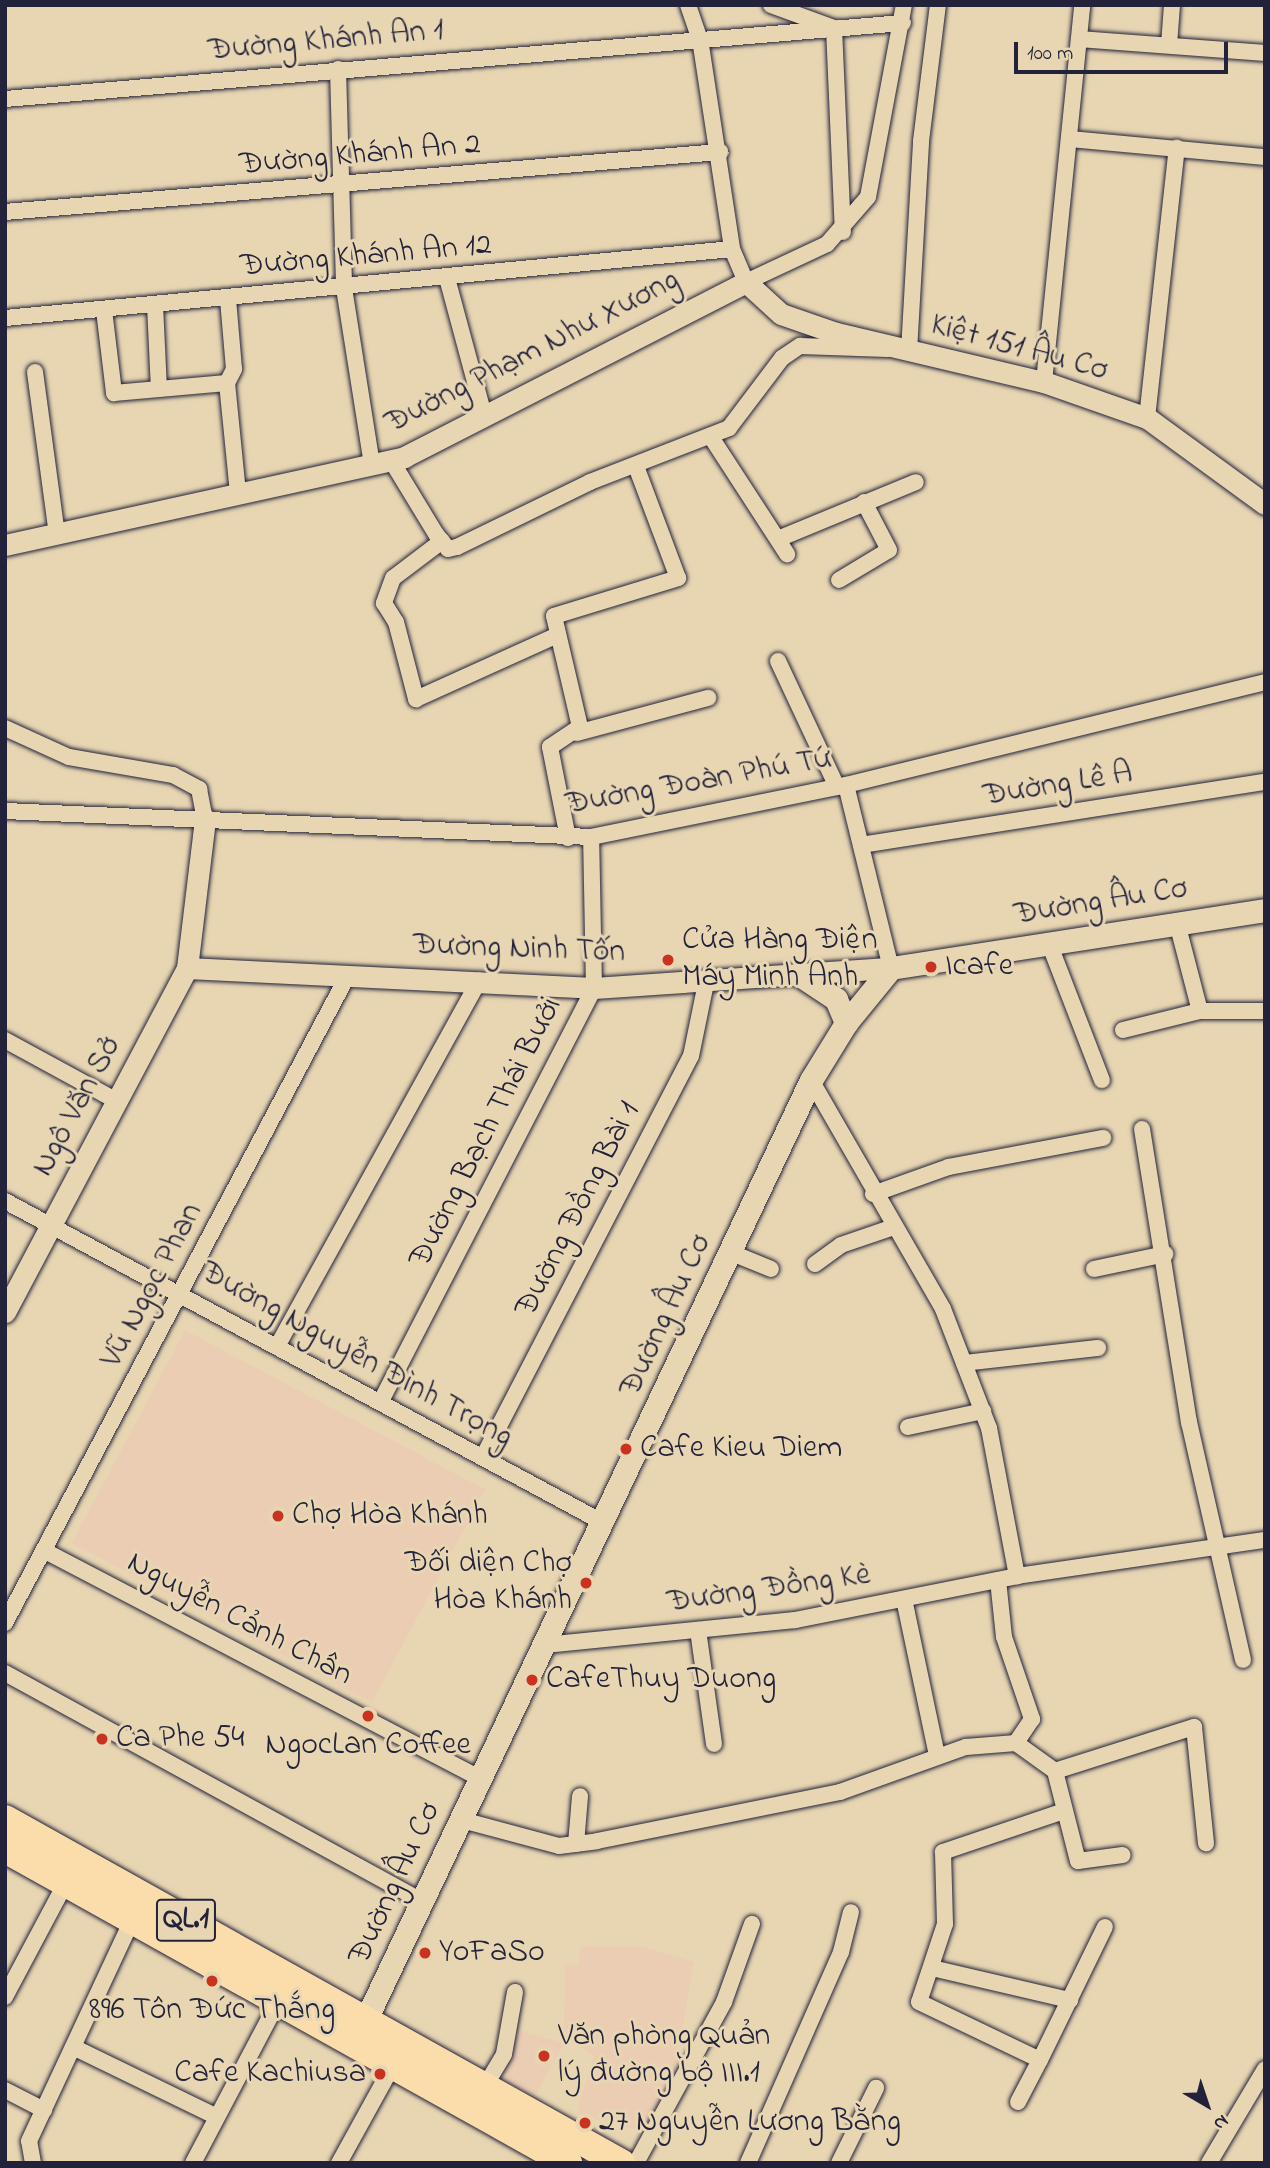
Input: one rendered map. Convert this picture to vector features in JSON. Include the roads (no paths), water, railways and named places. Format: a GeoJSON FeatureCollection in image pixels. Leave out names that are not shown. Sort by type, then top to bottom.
{"type":"FeatureCollection","features":[{"type":"Feature","properties":{"kind":"highway","name":"QL.1"},"geometry":{"type":"LineString","coordinates":[[5,1819],[360,2032],[393,2065],[568,2163]]}},
{"type":"Feature","properties":{"kind":"highway","name":"QL.1"},"geometry":{"type":"LineString","coordinates":[[5,1849],[279,2000],[485,2086],[621,2163]]}},
{"type":"Feature","properties":{"kind":"main road","name":"Đường Âu Cơ"},"geometry":{"type":"LineString","coordinates":[[360,2032],[732,1253],[811,1080],[846,1023],[891,968],[1265,910]]}},
{"type":"Feature","properties":{"kind":"main road"},"geometry":{"type":"LineString","coordinates":[[801,976],[836,999],[846,1023]]}},
{"type":"Feature","properties":{"kind":"street"},"geometry":{"type":"LineString","coordinates":[[688,5],[700,39],[720,152],[732,249],[746,282]]}},
{"type":"Feature","properties":{"kind":"street"},"geometry":{"type":"LineString","coordinates":[[771,5],[834,28],[843,232]]}},
{"type":"Feature","properties":{"kind":"street","name":"Đường Phạm Như Xương"},"geometry":{"type":"LineString","coordinates":[[5,545],[381,462],[484,415],[843,232],[868,197],[877,169],[904,5]]}},
{"type":"Feature","properties":{"kind":"street"},"geometry":{"type":"LineString","coordinates":[[338,69],[338,186],[344,288],[381,462],[442,541],[457,547],[636,466],[711,437],[741,417],[782,358],[800,346],[899,350],[938,5]]}},
{"type":"Feature","properties":{"kind":"street"},"geometry":{"type":"LineString","coordinates":[[1044,382],[1082,5]]}},
{"type":"Feature","properties":{"kind":"street"},"geometry":{"type":"LineString","coordinates":[[1169,45],[1172,5]]}},
{"type":"Feature","properties":{"kind":"street","name":"Đường Khánh An 1"},"geometry":{"type":"LineString","coordinates":[[5,99],[903,23]]}},
{"type":"Feature","properties":{"kind":"street"},"geometry":{"type":"LineString","coordinates":[[1079,39],[1265,53]]}},
{"type":"Feature","properties":{"kind":"street"},"geometry":{"type":"LineString","coordinates":[[1070,139],[1265,157]]}},
{"type":"Feature","properties":{"kind":"street"},"geometry":{"type":"LineString","coordinates":[[1147,418],[1177,148]]}},
{"type":"Feature","properties":{"kind":"street","name":"Đường Khánh An 2"},"geometry":{"type":"LineString","coordinates":[[5,212],[720,152]]}},
{"type":"Feature","properties":{"kind":"street","name":"Đường Khánh An 12"},"geometry":{"type":"LineString","coordinates":[[5,318],[344,288],[732,249]]}},
{"type":"Feature","properties":{"kind":"street"},"geometry":{"type":"LineString","coordinates":[[447,278],[484,415]]}},
{"type":"Feature","properties":{"kind":"street","name":"Kiệt 151 Âu Cơ"},"geometry":{"type":"LineString","coordinates":[[746,282],[781,314],[899,350],[1044,382],[1147,418],[1265,505]]}},
{"type":"Feature","properties":{"kind":"street"},"geometry":{"type":"LineString","coordinates":[[228,299],[234,369],[227,383],[238,494]]}},
{"type":"Feature","properties":{"kind":"street"},"geometry":{"type":"LineString","coordinates":[[155,305],[159,389]]}},
{"type":"Feature","properties":{"kind":"street"},"geometry":{"type":"LineString","coordinates":[[104,310],[111,390],[227,383]]}},
{"type":"Feature","properties":{"kind":"street"},"geometry":{"type":"LineString","coordinates":[[35,372],[57,534]]}},
{"type":"Feature","properties":{"kind":"street"},"geometry":{"type":"LineString","coordinates":[[711,437],[787,554]]}},
{"type":"Feature","properties":{"kind":"street"},"geometry":{"type":"LineString","coordinates":[[577,733],[554,616],[565,608],[665,587],[678,578],[636,466]]}},
{"type":"Feature","properties":{"kind":"street"},"geometry":{"type":"LineString","coordinates":[[778,539],[916,482]]}},
{"type":"Feature","properties":{"kind":"street"},"geometry":{"type":"LineString","coordinates":[[839,580],[889,550],[864,502]]}},
{"type":"Feature","properties":{"kind":"street"},"geometry":{"type":"LineString","coordinates":[[442,541],[391,580],[384,608],[396,620],[416,699],[448,687],[558,635]]}},
{"type":"Feature","properties":{"kind":"street"},"geometry":{"type":"LineString","coordinates":[[778,661],[841,786],[861,845],[891,968]]}},
{"type":"Feature","properties":{"kind":"street","name":"Đường Đoàn Phú Tứ"},"geometry":{"type":"LineString","coordinates":[[5,811],[591,837],[841,786],[1265,682]]}},
{"type":"Feature","properties":{"kind":"street"},"geometry":{"type":"LineString","coordinates":[[568,838],[550,747],[577,733],[708,698]]}},
{"type":"Feature","properties":{"kind":"street"},"geometry":{"type":"LineString","coordinates":[[5,729],[69,757],[173,775],[199,789],[205,819],[187,968]]}},
{"type":"Feature","properties":{"kind":"street","name":"Đường Lê A"},"geometry":{"type":"LineString","coordinates":[[861,845],[1265,782]]}},
{"type":"Feature","properties":{"kind":"street","name":"Đường Bạch Thái Bưởi"},"geometry":{"type":"LineString","coordinates":[[381,1401],[594,988],[591,837]]}},
{"type":"Feature","properties":{"kind":"street"},"geometry":{"type":"LineString","coordinates":[[1177,923],[1200,1011]]}},
{"type":"Feature","properties":{"kind":"street"},"geometry":{"type":"LineString","coordinates":[[1049,943],[1102,1080]]}},
{"type":"Feature","properties":{"kind":"street","name":"Đường Ninh Tốn"},"geometry":{"type":"LineString","coordinates":[[187,968],[594,988],[706,984],[891,968]]}},
{"type":"Feature","properties":{"kind":"street","name":"Ngô Văn Sở"},"geometry":{"type":"LineString","coordinates":[[5,1312],[187,968]]}},
{"type":"Feature","properties":{"kind":"street","name":"Vũ Ngọc Phan"},"geometry":{"type":"LineString","coordinates":[[5,1623],[348,975]]}},
{"type":"Feature","properties":{"kind":"street"},"geometry":{"type":"LineString","coordinates":[[279,1343],[479,981]]}},
{"type":"Feature","properties":{"kind":"street","name":"Đường Đồng Bài 1"},"geometry":{"type":"LineString","coordinates":[[483,1457],[691,1056],[706,984]]}},
{"type":"Feature","properties":{"kind":"street"},"geometry":{"type":"LineString","coordinates":[[1123,1030],[1200,1011],[1265,1011]]}},
{"type":"Feature","properties":{"kind":"street"},"geometry":{"type":"LineString","coordinates":[[5,1040],[117,1101]]}},
{"type":"Feature","properties":{"kind":"street"},"geometry":{"type":"LineString","coordinates":[[811,1080],[891,1228],[926,1271],[983,1411],[1017,1576]]}},
{"type":"Feature","properties":{"kind":"street"},"geometry":{"type":"LineString","coordinates":[[1142,1129],[1165,1254],[1189,1422],[1243,1660]]}},
{"type":"Feature","properties":{"kind":"street"},"geometry":{"type":"LineString","coordinates":[[873,1194],[949,1167],[1103,1138]]}},
{"type":"Feature","properties":{"kind":"street","name":"Đường Nguyễn Đình Trọng"},"geometry":{"type":"LineString","coordinates":[[5,1201],[279,1343],[604,1523]]}},
{"type":"Feature","properties":{"kind":"street"},"geometry":{"type":"LineString","coordinates":[[815,1264],[841,1245],[891,1228]]}},
{"type":"Feature","properties":{"kind":"street"},"geometry":{"type":"LineString","coordinates":[[732,1253],[771,1269]]}},
{"type":"Feature","properties":{"kind":"street"},"geometry":{"type":"LineString","coordinates":[[1094,1269],[1165,1254]]}},
{"type":"Feature","properties":{"kind":"street"},"geometry":{"type":"LineString","coordinates":[[964,1363],[1098,1348]]}},
{"type":"Feature","properties":{"kind":"street"},"geometry":{"type":"LineString","coordinates":[[908,1427],[983,1411]]}},
{"type":"Feature","properties":{"kind":"street","name":"Đường Đồng Kè"},"geometry":{"type":"LineString","coordinates":[[545,1645],[795,1620],[1017,1576],[1265,1540]]}},
{"type":"Feature","properties":{"kind":"street","name":"Nguyễn Cảnh Chân"},"geometry":{"type":"LineString","coordinates":[[45,1551],[481,1779]]}},
{"type":"Feature","properties":{"kind":"street"},"geometry":{"type":"LineString","coordinates":[[998,1580],[1004,1637],[1032,1719],[1016,1743]]}},
{"type":"Feature","properties":{"kind":"street"},"geometry":{"type":"LineString","coordinates":[[904,1599],[937,1755]]}},
{"type":"Feature","properties":{"kind":"street"},"geometry":{"type":"LineString","coordinates":[[698,1630],[714,1744]]}},
{"type":"Feature","properties":{"kind":"street"},"geometry":{"type":"LineString","coordinates":[[5,1673],[422,1901]]}},
{"type":"Feature","properties":{"kind":"street"},"geometry":{"type":"LineString","coordinates":[[1055,1771],[1194,1727],[1206,1843]]}},
{"type":"Feature","properties":{"kind":"street"},"geometry":{"type":"LineString","coordinates":[[462,1820],[559,1846],[576,1844],[841,1792],[937,1755],[1016,1743],[1055,1771],[1078,1861],[1123,1855]]}},
{"type":"Feature","properties":{"kind":"street"},"geometry":{"type":"LineString","coordinates":[[576,1844],[580,1796]]}},
{"type":"Feature","properties":{"kind":"street"},"geometry":{"type":"LineString","coordinates":[[1040,2060],[922,2006],[947,1913],[943,1852],[1064,1811]]}},
{"type":"Feature","properties":{"kind":"street"},"geometry":{"type":"LineString","coordinates":[[5,1997],[65,1884]]}},
{"type":"Feature","properties":{"kind":"street"},"geometry":{"type":"LineString","coordinates":[[748,2163],[841,1952],[851,1912]]}},
{"type":"Feature","properties":{"kind":"street"},"geometry":{"type":"LineString","coordinates":[[33,2163],[29,2141],[132,1920]]}},
{"type":"Feature","properties":{"kind":"street"},"geometry":{"type":"LineString","coordinates":[[636,2163],[724,2002],[752,1924]]}},
{"type":"Feature","properties":{"kind":"street"},"geometry":{"type":"LineString","coordinates":[[1018,2102],[1105,1927]]}},
{"type":"Feature","properties":{"kind":"street"},"geometry":{"type":"LineString","coordinates":[[932,1968],[1070,2000]]}},
{"type":"Feature","properties":{"kind":"street"},"geometry":{"type":"LineString","coordinates":[[485,2086],[504,2054],[515,1992]]}},
{"type":"Feature","properties":{"kind":"street"},"geometry":{"type":"LineString","coordinates":[[193,2163],[215,2116],[279,2000]]}},
{"type":"Feature","properties":{"kind":"street"},"geometry":{"type":"LineString","coordinates":[[73,2047],[215,2116]]}},
{"type":"Feature","properties":{"kind":"street"},"geometry":{"type":"LineString","coordinates":[[339,2163],[393,2065]]}},
{"type":"Feature","properties":{"kind":"street"},"geometry":{"type":"LineString","coordinates":[[1209,2163],[1265,2069]]}},
{"type":"Feature","properties":{"kind":"street"},"geometry":{"type":"LineString","coordinates":[[839,2163],[876,2088]]}},
{"type":"Feature","properties":{"kind":"street"},"geometry":{"type":"LineString","coordinates":[[5,2090],[44,2110]]}},
{"type":"Feature","properties":{"kind":"place","name":"Cửa Hàng Điện Máy Minh Anh"},"geometry":{"type":"Point","coordinates":[668,960]}},
{"type":"Feature","properties":{"kind":"place","name":"Icafe"},"geometry":{"type":"Point","coordinates":[931,967]}},
{"type":"Feature","properties":{"kind":"place","name":"Cafe Kieu Diem"},"geometry":{"type":"Point","coordinates":[626,1449]}},
{"type":"Feature","properties":{"kind":"place","name":"Chợ Hòa Khánh"},"geometry":{"type":"Point","coordinates":[278,1516]}},
{"type":"Feature","properties":{"kind":"place","name":"Đối diện Chợ Hòa Khánh"},"geometry":{"type":"Point","coordinates":[586,1583]}},
{"type":"Feature","properties":{"kind":"place","name":"CafeThuy Duong"},"geometry":{"type":"Point","coordinates":[532,1680]}},
{"type":"Feature","properties":{"kind":"place","name":"NgocLan Coffee"},"geometry":{"type":"Point","coordinates":[368,1716]}},
{"type":"Feature","properties":{"kind":"place","name":"Ca Phe 54"},"geometry":{"type":"Point","coordinates":[102,1739]}},
{"type":"Feature","properties":{"kind":"place","name":"YoFaSo"},"geometry":{"type":"Point","coordinates":[425,1953]}},
{"type":"Feature","properties":{"kind":"place","name":"896 Tôn Đức Thắng"},"geometry":{"type":"Point","coordinates":[212,1981]}},
{"type":"Feature","properties":{"kind":"place","name":"Văn phòng Quản lý đường bộ III.1"},"geometry":{"type":"Point","coordinates":[544,2056]}},
{"type":"Feature","properties":{"kind":"place","name":"Cafe Kachiusa"},"geometry":{"type":"Point","coordinates":[380,2074]}},
{"type":"Feature","properties":{"kind":"place","name":"27 Nguyễn Lương Bằng"},"geometry":{"type":"Point","coordinates":[585,2123]}}]}
